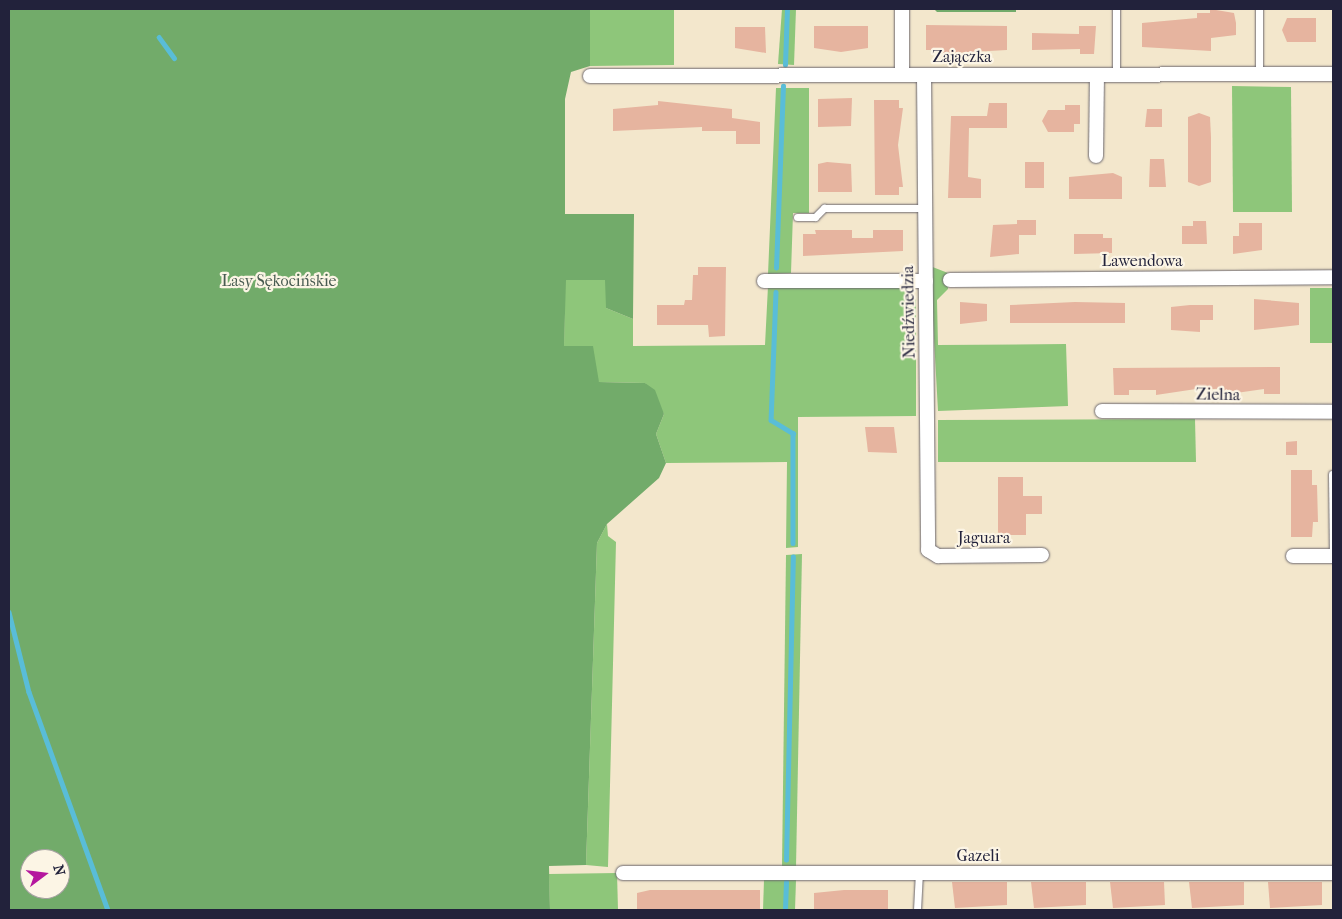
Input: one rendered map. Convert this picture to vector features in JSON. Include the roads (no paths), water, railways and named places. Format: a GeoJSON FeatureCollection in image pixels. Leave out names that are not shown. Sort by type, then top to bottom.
{"type":"FeatureCollection","features":[{"type":"Feature","properties":{"kind":"street"},"geometry":{"type":"LineString","coordinates":[[902,9],[902,74]]}},
{"type":"Feature","properties":{"kind":"street"},"geometry":{"type":"LineString","coordinates":[[1096,156],[1097,74]]}},
{"type":"Feature","properties":{"kind":"street","name":"Zajączka"},"geometry":{"type":"LineString","coordinates":[[590,76],[1333,74]]}},
{"type":"Feature","properties":{"kind":"street","name":"Niedźwiedzia"},"geometry":{"type":"LineString","coordinates":[[924,75],[928,550]]}},
{"type":"Feature","properties":{"kind":"street","name":"Lawendowa"},"geometry":{"type":"LineString","coordinates":[[950,280],[1333,277]]}},
{"type":"Feature","properties":{"kind":"street"},"geometry":{"type":"LineString","coordinates":[[764,281],[926,281]]}},
{"type":"Feature","properties":{"kind":"street","name":"Zielna"},"geometry":{"type":"LineString","coordinates":[[1102,411],[1333,412]]}},
{"type":"Feature","properties":{"kind":"street","name":"Jaguara"},"geometry":{"type":"LineString","coordinates":[[928,550],[938,556],[1042,556]]}},
{"type":"Feature","properties":{"kind":"street"},"geometry":{"type":"LineString","coordinates":[[1293,556],[1333,556]]}},
{"type":"Feature","properties":{"kind":"street","name":"Gazeli"},"geometry":{"type":"LineString","coordinates":[[622,873],[1333,873]]}},
{"type":"Feature","properties":{"kind":"lane"},"geometry":{"type":"LineString","coordinates":[[1116,9],[1116,74]]}},
{"type":"Feature","properties":{"kind":"lane"},"geometry":{"type":"LineString","coordinates":[[1259,9],[1259,74]]}},
{"type":"Feature","properties":{"kind":"lane"},"geometry":{"type":"LineString","coordinates":[[796,217],[815,217],[824,208],[925,208]]}},
{"type":"Feature","properties":{"kind":"lane"},"geometry":{"type":"LineString","coordinates":[[1332,474],[1333,556]]}},
{"type":"Feature","properties":{"kind":"lane"},"geometry":{"type":"LineString","coordinates":[[917,910],[919,873]]}},
{"type":"Feature","properties":{"kind":"waterway"},"geometry":{"type":"LineString","coordinates":[[785,65],[787,9]]}},
{"type":"Feature","properties":{"kind":"waterway"},"geometry":{"type":"LineString","coordinates":[[159,37],[174,58]]}},
{"type":"Feature","properties":{"kind":"waterway"},"geometry":{"type":"LineString","coordinates":[[776,268],[783,86]]}},
{"type":"Feature","properties":{"kind":"waterway"},"geometry":{"type":"LineString","coordinates":[[776,292],[771,420],[793,433],[793,543]]}},
{"type":"Feature","properties":{"kind":"waterway"},"geometry":{"type":"LineString","coordinates":[[786,860],[793,557]]}},
{"type":"Feature","properties":{"kind":"waterway"},"geometry":{"type":"LineString","coordinates":[[9,612],[29,692],[108,910]]}},
{"type":"Feature","properties":{"kind":"waterway"},"geometry":{"type":"LineString","coordinates":[[785,910],[786,882]]}},
{"type":"Feature","properties":{"kind":"park label","name":"Lasy Sękocińskie"},"geometry":{"type":"Point","coordinates":[279,281]}}]}
